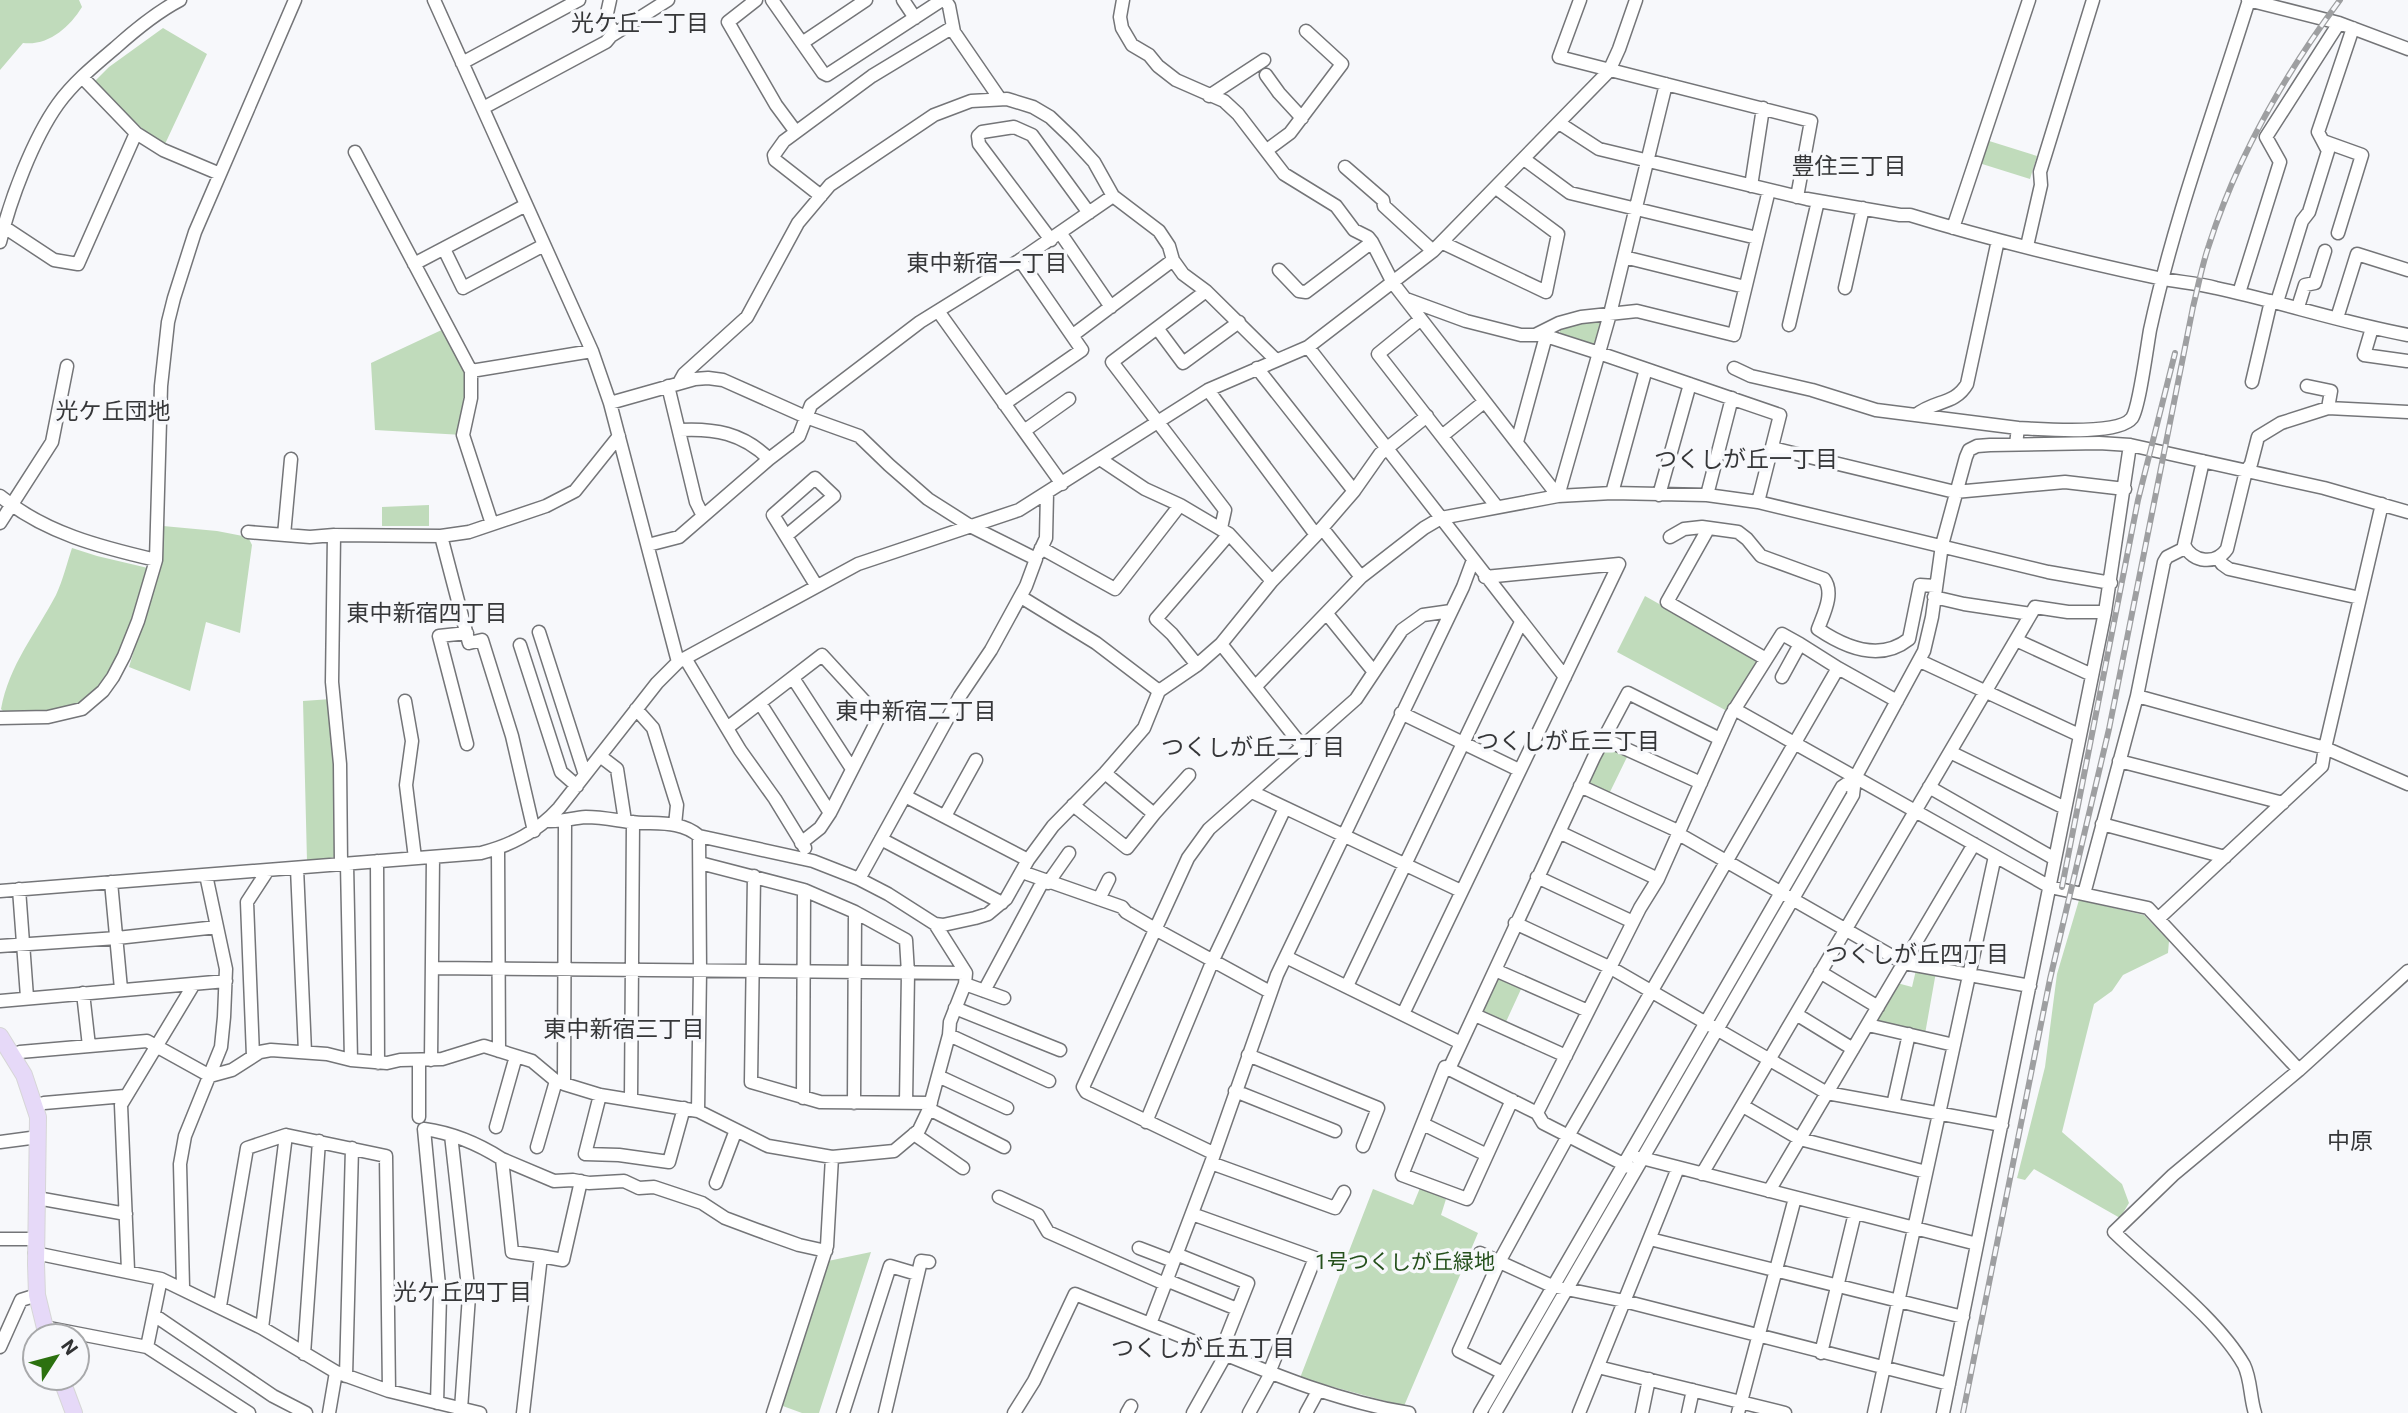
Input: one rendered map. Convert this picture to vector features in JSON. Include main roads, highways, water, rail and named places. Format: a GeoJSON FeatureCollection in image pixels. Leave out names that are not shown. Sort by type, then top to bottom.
{"type":"FeatureCollection","features":[{"type":"Feature","properties":{"kind":"main road"},"geometry":{"type":"LineString","coordinates":[[0,1036],[14,1056],[29,1086],[35,1106],[38,1137],[37,1295],[44,1322]]}},
{"type":"Feature","properties":{"kind":"main road"},"geometry":{"type":"LineString","coordinates":[[66,1392],[74,1413]]}},
{"type":"Feature","properties":{"kind":"railway"},"geometry":{"type":"LineString","coordinates":[[1963,1413],[2050,979],[2109,729],[2204,260],[2220,212],[2264,117],[2300,57],[2340,0]]}},
{"type":"Feature","properties":{"kind":"railway"},"geometry":{"type":"LineString","coordinates":[[2062,887],[2138,500],[2175,353]]}},
{"type":"Feature","properties":{"kind":"district","name":"光ケ丘一丁目"},"geometry":{"type":"Point","coordinates":[640,23]}},
{"type":"Feature","properties":{"kind":"district","name":"豊住三丁目"},"geometry":{"type":"Point","coordinates":[1849,166]}},
{"type":"Feature","properties":{"kind":"district","name":"東中新宿一丁目"},"geometry":{"type":"Point","coordinates":[987,263]}},
{"type":"Feature","properties":{"kind":"district","name":"光ケ丘団地"},"geometry":{"type":"Point","coordinates":[113,411]}},
{"type":"Feature","properties":{"kind":"district","name":"つくしが丘一丁目"},"geometry":{"type":"Point","coordinates":[1746,459]}},
{"type":"Feature","properties":{"kind":"district","name":"東中新宿四丁目"},"geometry":{"type":"Point","coordinates":[427,613]}},
{"type":"Feature","properties":{"kind":"district","name":"東中新宿二丁目"},"geometry":{"type":"Point","coordinates":[916,711]}},
{"type":"Feature","properties":{"kind":"district","name":"つくしが丘三丁目"},"geometry":{"type":"Point","coordinates":[1568,741]}},
{"type":"Feature","properties":{"kind":"district","name":"つくしが丘二丁目"},"geometry":{"type":"Point","coordinates":[1253,747]}},
{"type":"Feature","properties":{"kind":"district","name":"つくしが丘四丁目"},"geometry":{"type":"Point","coordinates":[1917,954]}},
{"type":"Feature","properties":{"kind":"district","name":"東中新宿三丁目"},"geometry":{"type":"Point","coordinates":[624,1029]}},
{"type":"Feature","properties":{"kind":"district","name":"中原"},"geometry":{"type":"Point","coordinates":[2350,1141]}},
{"type":"Feature","properties":{"kind":"district","name":"光ケ丘四丁目"},"geometry":{"type":"Point","coordinates":[463,1292]}},
{"type":"Feature","properties":{"kind":"district","name":"つくしが丘五丁目"},"geometry":{"type":"Point","coordinates":[1203,1348]}},
{"type":"Feature","properties":{"kind":"park label","name":"1号つくしが丘緑地"},"geometry":{"type":"Point","coordinates":[1405,1262]}}]}
